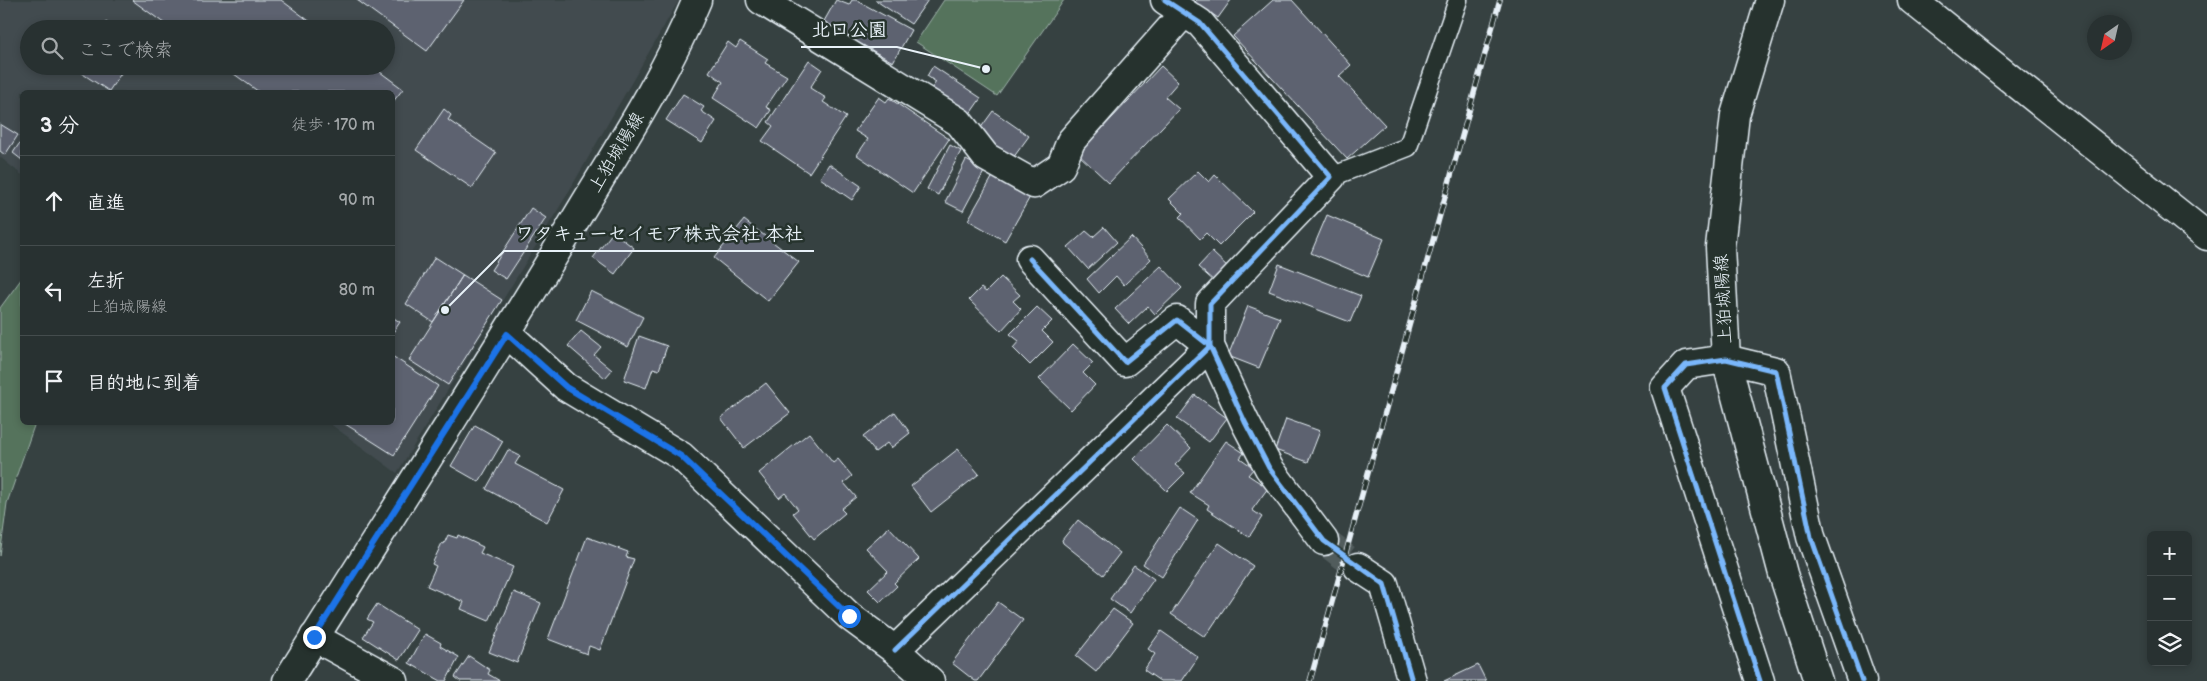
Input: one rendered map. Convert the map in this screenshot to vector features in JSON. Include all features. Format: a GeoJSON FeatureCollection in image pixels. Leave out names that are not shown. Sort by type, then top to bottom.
{"type":"FeatureCollection","features":[{"type":"Feature","properties":{"kind":"street","name":"上狛城陽線"},"geometry":{"type":"LineString","coordinates":[[286,681],[507,334],[654,89],[680,42],[697,0]]}},
{"type":"Feature","properties":{"kind":"street"},"geometry":{"type":"LineString","coordinates":[[761,0],[959,122],[986,156],[1034,184],[1061,166],[1071,141],[1174,6],[1200,23],[1331,177],[1210,304],[1210,346],[1244,422],[1269,468],[1324,541]]}},
{"type":"Feature","properties":{"kind":"street","name":"上狛城陽線"},"geometry":{"type":"LineString","coordinates":[[1770,0],[1735,115],[1720,247],[1726,359],[1783,574],[1818,681]]}},
{"type":"Feature","properties":{"kind":"street"},"geometry":{"type":"LineString","coordinates":[[1912,0],[2207,236]]}},
{"type":"Feature","properties":{"kind":"street"},"geometry":{"type":"LineString","coordinates":[[1030,259],[1125,362],[1176,320],[1210,346]]}},
{"type":"Feature","properties":{"kind":"street"},"geometry":{"type":"LineString","coordinates":[[507,334],[566,387],[681,456],[849,616],[895,650],[930,681]]}},
{"type":"Feature","properties":{"kind":"street"},"geometry":{"type":"LineString","coordinates":[[895,650],[1210,346]]}},
{"type":"Feature","properties":{"kind":"street"},"geometry":{"type":"LineString","coordinates":[[1760,681],[1665,388],[1686,366],[1726,359],[1776,371],[1811,537],[1862,681]]}},
{"type":"Feature","properties":{"kind":"street"},"geometry":{"type":"LineString","coordinates":[[1358,567],[1384,584],[1412,681]]}},
{"type":"Feature","properties":{"kind":"street"},"geometry":{"type":"LineString","coordinates":[[314,637],[394,681]]}},
{"type":"Feature","properties":{"kind":"lane"},"geometry":{"type":"LineString","coordinates":[[1331,177],[1408,147],[1458,0]]}},
{"type":"Feature","properties":{"kind":"shaded area"},"geometry":{"type":"Polygon","coordinates":[[[0,0],[679,0],[565,198],[397,473],[332,425],[395,425],[395,90],[20,90],[20,173],[0,157],[0,0]]]}},
{"type":"Feature","properties":{"kind":"green space"},"geometry":{"type":"Polygon","coordinates":[[[944,0],[1064,0],[997,96],[916,42],[944,0]]]}},
{"type":"Feature","properties":{"kind":"green space"},"geometry":{"type":"Polygon","coordinates":[[[20,281],[20,425],[34,425],[7,503],[0,556],[0,308],[20,281]]]}},
{"type":"Feature","properties":{"kind":"building"},"geometry":{"type":"Polygon","coordinates":[[[132,0],[281,0],[308,20],[160,20],[132,0]]]}},
{"type":"Feature","properties":{"kind":"building"},"geometry":{"type":"Polygon","coordinates":[[[357,0],[464,0],[427,51],[395,28],[395,20],[384,20],[357,0]]]}},
{"type":"Feature","properties":{"kind":"building"},"geometry":{"type":"Polygon","coordinates":[[[836,0],[849,5],[852,0],[856,0],[911,30],[893,62],[823,23],[836,0]]]}},
{"type":"Feature","properties":{"kind":"building"},"geometry":{"type":"Polygon","coordinates":[[[875,0],[928,0],[911,24],[875,0]]]}},
{"type":"Feature","properties":{"kind":"building"},"geometry":{"type":"Polygon","coordinates":[[[1197,0],[1231,0],[1218,18],[1195,2],[1197,0]]]}},
{"type":"Feature","properties":{"kind":"building"},"geometry":{"type":"Polygon","coordinates":[[[1273,0],[1292,0],[1351,65],[1339,76],[1385,125],[1347,159],[1233,36],[1273,0]]]}},
{"type":"Feature","properties":{"kind":"building"},"geometry":{"type":"Polygon","coordinates":[[[740,41],[768,59],[765,63],[787,76],[766,107],[771,110],[759,128],[713,98],[723,82],[709,72],[728,42],[736,48],[740,41]]]}},
{"type":"Feature","properties":{"kind":"building"},"geometry":{"type":"Polygon","coordinates":[[[809,60],[822,69],[810,88],[826,98],[823,102],[846,117],[809,173],[762,141],[773,126],[768,122],[809,60]]]}},
{"type":"Feature","properties":{"kind":"building"},"geometry":{"type":"Polygon","coordinates":[[[933,66],[981,98],[967,118],[929,92],[936,82],[927,76],[933,66]]]}},
{"type":"Feature","properties":{"kind":"building"},"geometry":{"type":"Polygon","coordinates":[[[1161,66],[1178,82],[1165,97],[1179,109],[1109,183],[1078,154],[1161,66]]]}},
{"type":"Feature","properties":{"kind":"building"},"geometry":{"type":"Polygon","coordinates":[[[84,75],[120,75],[110,90],[84,75]]]}},
{"type":"Feature","properties":{"kind":"building"},"geometry":{"type":"Polygon","coordinates":[[[235,75],[384,75],[403,89],[395,99],[395,90],[256,90],[235,75]]]}},
{"type":"Feature","properties":{"kind":"building"},"geometry":{"type":"Polygon","coordinates":[[[683,94],[704,107],[701,111],[716,121],[702,143],[666,120],[683,94]]]}},
{"type":"Feature","properties":{"kind":"building"},"geometry":{"type":"Polygon","coordinates":[[[879,97],[886,102],[889,98],[949,139],[913,193],[857,155],[868,139],[855,131],[879,97]]]}},
{"type":"Feature","properties":{"kind":"building"},"geometry":{"type":"Polygon","coordinates":[[[444,109],[451,115],[448,120],[496,153],[472,188],[416,150],[444,109]]]}},
{"type":"Feature","properties":{"kind":"building"},"geometry":{"type":"Polygon","coordinates":[[[993,111],[1029,136],[1013,158],[977,133],[993,111]]]}},
{"type":"Feature","properties":{"kind":"building"},"geometry":{"type":"Polygon","coordinates":[[[0,124],[18,135],[5,155],[0,151],[0,124]]]}},
{"type":"Feature","properties":{"kind":"building"},"geometry":{"type":"Polygon","coordinates":[[[19,144],[20,145],[20,158],[13,153],[19,144]]]}},
{"type":"Feature","properties":{"kind":"building"},"geometry":{"type":"Polygon","coordinates":[[[950,145],[961,151],[938,195],[927,189],[950,145]]]}},
{"type":"Feature","properties":{"kind":"building"},"geometry":{"type":"Polygon","coordinates":[[[966,160],[985,170],[963,211],[945,202],[966,160]]]}},
{"type":"Feature","properties":{"kind":"building"},"geometry":{"type":"Polygon","coordinates":[[[829,164],[861,186],[852,200],[820,178],[829,164]]]}},
{"type":"Feature","properties":{"kind":"building"},"geometry":{"type":"Polygon","coordinates":[[[1198,171],[1209,182],[1215,175],[1253,212],[1219,246],[1206,233],[1200,239],[1179,217],[1183,213],[1169,199],[1198,171]]]}},
{"type":"Feature","properties":{"kind":"building"},"geometry":{"type":"Polygon","coordinates":[[[993,176],[1030,197],[1005,241],[968,220],[993,176]]]}},
{"type":"Feature","properties":{"kind":"building"},"geometry":{"type":"Polygon","coordinates":[[[531,208],[546,218],[506,279],[491,270],[531,208]]]}},
{"type":"Feature","properties":{"kind":"building"},"geometry":{"type":"Polygon","coordinates":[[[1327,215],[1384,239],[1368,277],[1311,253],[1327,215]]]}},
{"type":"Feature","properties":{"kind":"building"},"geometry":{"type":"Polygon","coordinates":[[[744,220],[799,262],[768,301],[714,258],[744,220]]]}},
{"type":"Feature","properties":{"kind":"building"},"geometry":{"type":"Polygon","coordinates":[[[1104,227],[1117,242],[1088,269],[1068,247],[1086,231],[1093,237],[1104,227]]]}},
{"type":"Feature","properties":{"kind":"building"},"geometry":{"type":"Polygon","coordinates":[[[613,232],[634,248],[615,274],[593,258],[613,232]]]}},
{"type":"Feature","properties":{"kind":"building"},"geometry":{"type":"Polygon","coordinates":[[[1131,237],[1151,259],[1124,285],[1116,276],[1099,293],[1087,279],[1131,237]]]}},
{"type":"Feature","properties":{"kind":"building"},"geometry":{"type":"Polygon","coordinates":[[[1212,252],[1229,268],[1215,282],[1198,267],[1212,252]]]}},
{"type":"Feature","properties":{"kind":"building"},"geometry":{"type":"Polygon","coordinates":[[[435,257],[463,275],[433,322],[406,304],[435,257]]]}},
{"type":"Feature","properties":{"kind":"building"},"geometry":{"type":"Polygon","coordinates":[[[1279,264],[1361,296],[1350,322],[1269,291],[1279,264]]]}},
{"type":"Feature","properties":{"kind":"building"},"geometry":{"type":"Polygon","coordinates":[[[1161,266],[1182,288],[1155,314],[1148,306],[1129,324],[1115,309],[1161,266]]]}},
{"type":"Feature","properties":{"kind":"building"},"geometry":{"type":"Polygon","coordinates":[[[463,275],[502,300],[448,385],[409,360],[463,275]]]}},
{"type":"Feature","properties":{"kind":"building"},"geometry":{"type":"Polygon","coordinates":[[[1001,277],[1020,295],[1013,301],[1021,309],[1001,331],[969,300],[981,288],[986,292],[1001,277]]]}},
{"type":"Feature","properties":{"kind":"building"},"geometry":{"type":"Polygon","coordinates":[[[591,291],[643,317],[628,347],[576,320],[591,291]]]}},
{"type":"Feature","properties":{"kind":"building"},"geometry":{"type":"Polygon","coordinates":[[[1248,306],[1280,318],[1259,368],[1228,356],[1248,306]]]}},
{"type":"Feature","properties":{"kind":"building"},"geometry":{"type":"Polygon","coordinates":[[[1037,307],[1052,321],[1042,331],[1053,342],[1030,365],[1013,348],[1019,341],[1010,334],[1037,307]]]}},
{"type":"Feature","properties":{"kind":"building"},"geometry":{"type":"Polygon","coordinates":[[[395,319],[400,322],[395,330],[395,319]]]}},
{"type":"Feature","properties":{"kind":"building"},"geometry":{"type":"Polygon","coordinates":[[[581,331],[601,347],[594,355],[612,370],[605,378],[568,346],[581,331]]]}},
{"type":"Feature","properties":{"kind":"building"},"geometry":{"type":"Polygon","coordinates":[[[639,336],[667,346],[659,370],[653,368],[646,388],[624,380],[639,336]]]}},
{"type":"Feature","properties":{"kind":"building"},"geometry":{"type":"Polygon","coordinates":[[[1073,344],[1093,363],[1083,373],[1095,385],[1071,410],[1039,379],[1073,344]]]}},
{"type":"Feature","properties":{"kind":"building"},"geometry":{"type":"Polygon","coordinates":[[[395,358],[438,386],[394,455],[347,425],[395,425],[395,358]]]}},
{"type":"Feature","properties":{"kind":"building"},"geometry":{"type":"Polygon","coordinates":[[[766,383],[790,413],[744,448],[721,418],[766,383]]]}},
{"type":"Feature","properties":{"kind":"building"},"geometry":{"type":"Polygon","coordinates":[[[1195,395],[1227,418],[1209,442],[1177,419],[1195,395]]]}},
{"type":"Feature","properties":{"kind":"building"},"geometry":{"type":"Polygon","coordinates":[[[895,412],[910,433],[891,448],[887,443],[875,452],[863,437],[895,412]]]}},
{"type":"Feature","properties":{"kind":"building"},"geometry":{"type":"Polygon","coordinates":[[[1286,419],[1320,431],[1308,462],[1275,450],[1286,419]]]}},
{"type":"Feature","properties":{"kind":"building"},"geometry":{"type":"Polygon","coordinates":[[[475,425],[503,441],[479,482],[451,466],[475,425]]]}},
{"type":"Feature","properties":{"kind":"building"},"geometry":{"type":"Polygon","coordinates":[[[1167,425],[1191,448],[1175,465],[1185,473],[1167,491],[1134,459],[1167,425]]]}},
{"type":"Feature","properties":{"kind":"building"},"geometry":{"type":"Polygon","coordinates":[[[809,433],[833,463],[838,459],[852,476],[844,483],[856,497],[841,509],[845,513],[814,539],[793,513],[798,509],[785,493],[779,498],[759,473],[809,433]]]}},
{"type":"Feature","properties":{"kind":"building"},"geometry":{"type":"Polygon","coordinates":[[[1226,441],[1244,453],[1240,458],[1254,468],[1248,475],[1268,488],[1252,510],[1262,517],[1249,537],[1207,509],[1209,505],[1190,493],[1226,441]]]}},
{"type":"Feature","properties":{"kind":"building"},"geometry":{"type":"Polygon","coordinates":[[[958,449],[979,474],[931,512],[911,486],[958,449]]]}},
{"type":"Feature","properties":{"kind":"building"},"geometry":{"type":"Polygon","coordinates":[[[508,450],[520,456],[515,464],[564,490],[547,522],[486,489],[508,450]]]}},
{"type":"Feature","properties":{"kind":"building"},"geometry":{"type":"Polygon","coordinates":[[[1180,508],[1198,520],[1162,577],[1143,564],[1180,508]]]}},
{"type":"Feature","properties":{"kind":"building"},"geometry":{"type":"Polygon","coordinates":[[[1078,520],[1120,553],[1103,575],[1063,543],[1062,540],[1078,520]]]}},
{"type":"Feature","properties":{"kind":"building"},"geometry":{"type":"Polygon","coordinates":[[[889,527],[919,559],[894,583],[897,586],[880,602],[868,590],[888,571],[866,548],[889,527]]]}},
{"type":"Feature","properties":{"kind":"building"},"geometry":{"type":"Polygon","coordinates":[[[448,535],[457,538],[458,535],[483,547],[480,553],[513,567],[489,621],[461,609],[464,602],[427,586],[436,566],[432,564],[448,535]]]}},
{"type":"Feature","properties":{"kind":"building"},"geometry":{"type":"Polygon","coordinates":[[[587,537],[628,552],[626,557],[634,559],[600,650],[589,646],[587,654],[548,639],[587,537]]]}},
{"type":"Feature","properties":{"kind":"building"},"geometry":{"type":"Polygon","coordinates":[[[1219,543],[1253,566],[1205,637],[1171,614],[1219,543]]]}},
{"type":"Feature","properties":{"kind":"building"},"geometry":{"type":"Polygon","coordinates":[[[1134,565],[1154,579],[1130,613],[1110,599],[1134,565]]]}},
{"type":"Feature","properties":{"kind":"building"},"geometry":{"type":"Polygon","coordinates":[[[514,592],[541,603],[517,663],[489,652],[514,592]]]}},
{"type":"Feature","properties":{"kind":"building"},"geometry":{"type":"Polygon","coordinates":[[[998,602],[1023,620],[978,681],[975,681],[952,663],[998,602]]]}},
{"type":"Feature","properties":{"kind":"building"},"geometry":{"type":"Polygon","coordinates":[[[377,604],[418,630],[399,660],[363,637],[373,622],[367,619],[377,604]]]}},
{"type":"Feature","properties":{"kind":"building"},"geometry":{"type":"Polygon","coordinates":[[[1113,609],[1133,623],[1096,672],[1076,656],[1113,609]]]}},
{"type":"Feature","properties":{"kind":"building"},"geometry":{"type":"Polygon","coordinates":[[[1161,631],[1198,657],[1182,681],[1160,681],[1144,670],[1155,654],[1148,649],[1161,631]]]}},
{"type":"Feature","properties":{"kind":"building"},"geometry":{"type":"Polygon","coordinates":[[[425,634],[441,643],[440,646],[459,657],[446,681],[441,681],[409,663],[425,634]]]}},
{"type":"Feature","properties":{"kind":"building"},"geometry":{"type":"Polygon","coordinates":[[[469,656],[490,670],[488,674],[500,681],[460,681],[455,677],[469,656]]]}},
{"type":"Feature","properties":{"kind":"building"},"geometry":{"type":"Polygon","coordinates":[[[1478,665],[1486,681],[1444,681],[1478,665]]]}},
{"type":"Feature","properties":{"kind":"tunnel"},"geometry":{"type":"LineString","coordinates":[[1324,541],[1358,567]]}},
{"type":"Feature","properties":{"kind":"railway"},"geometry":{"type":"LineString","coordinates":[[1310,681],[1500,0]]}},
{"type":"Feature","properties":{"kind":"cycle path"},"geometry":{"type":"LineString","coordinates":[[1165,0],[1200,23],[1331,177],[1210,304],[1210,346],[1245,422],[1269,468],[1324,541],[1384,584],[1412,681]]}},
{"type":"Feature","properties":{"kind":"cycle path"},"geometry":{"type":"LineString","coordinates":[[895,650],[1210,346],[1177,320],[1125,362],[1030,259]]}},
{"type":"Feature","properties":{"kind":"cycle path"},"geometry":{"type":"LineString","coordinates":[[1760,681],[1665,388],[1686,365],[1726,359],[1776,371],[1811,537],[1862,681]]}},
{"type":"Feature","properties":{"kind":"place","name":"北口公園"},"geometry":{"type":"Point","coordinates":[986,69]}},
{"type":"Feature","properties":{"kind":"place","name":"ワタキューセイモア株式会社 本社"},"geometry":{"type":"Point","coordinates":[445,310]}},
{"type":"Feature","properties":{"kind":"route"},"geometry":{"type":"LineString","coordinates":[[314,637],[507,334],[566,387],[681,456],[849,616]]}}]}
